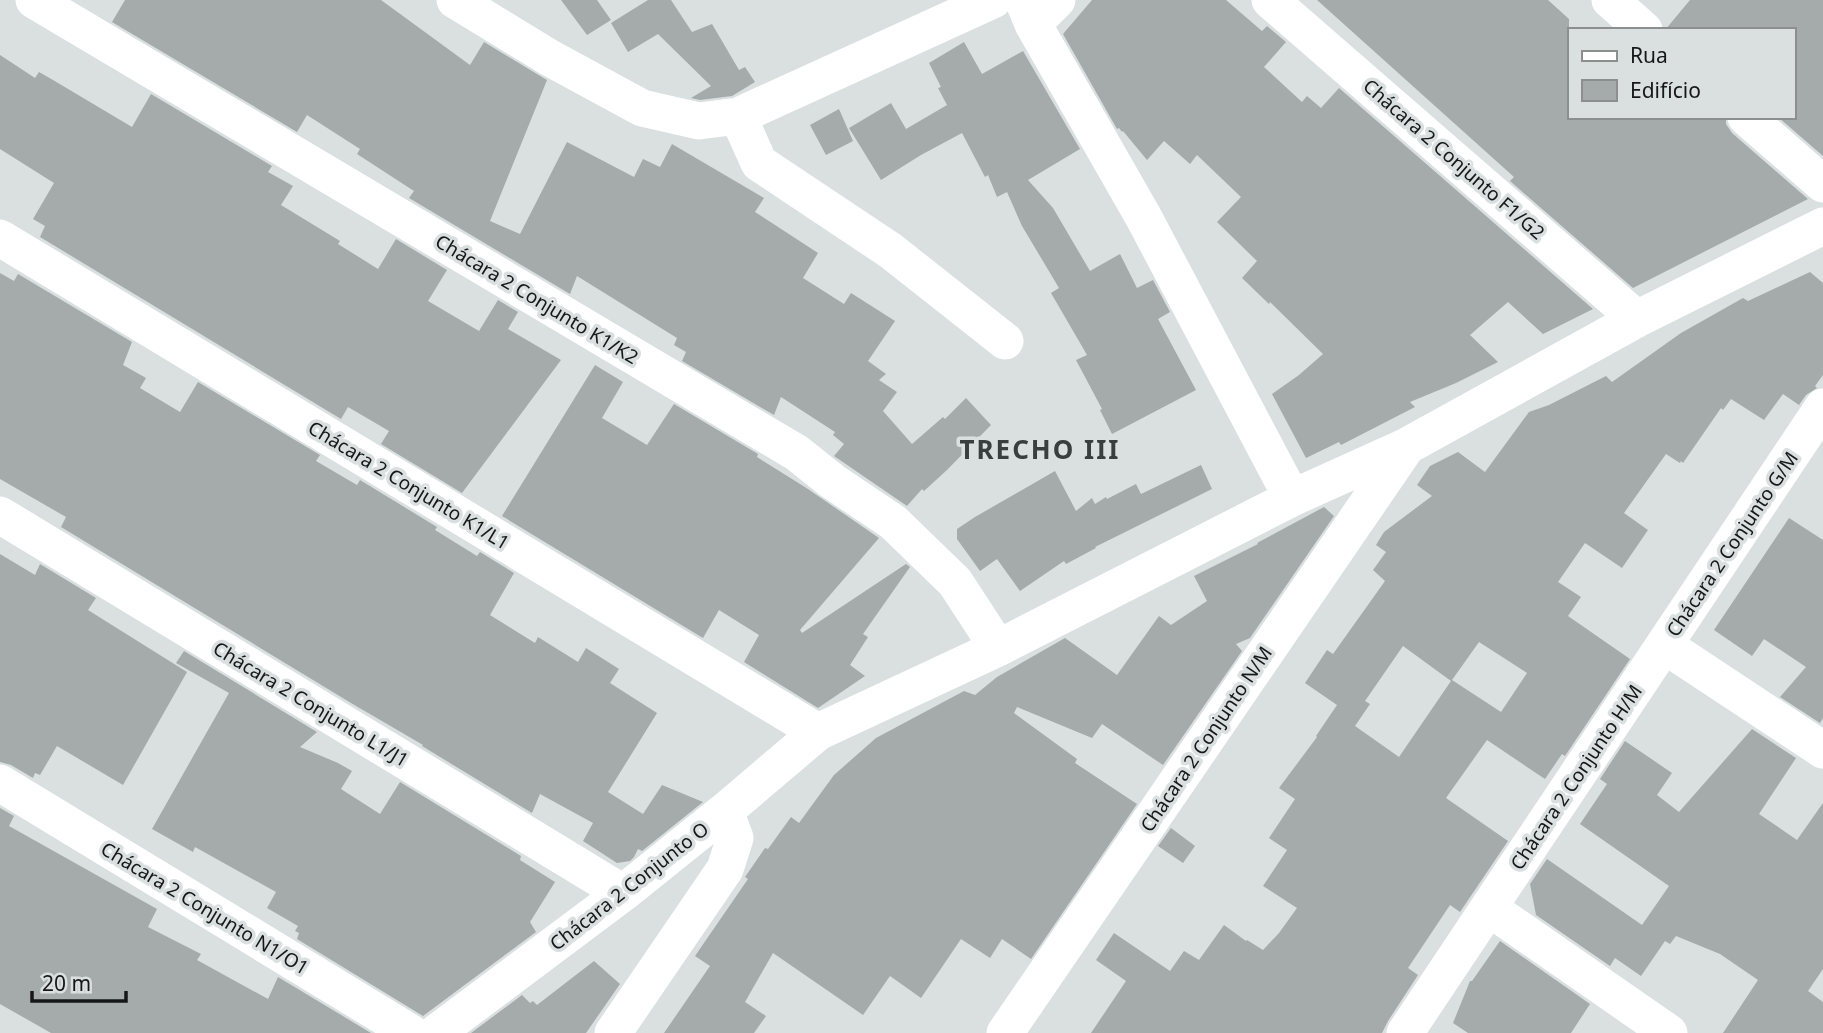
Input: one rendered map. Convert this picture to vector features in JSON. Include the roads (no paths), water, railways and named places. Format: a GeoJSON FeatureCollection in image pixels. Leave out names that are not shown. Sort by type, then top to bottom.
{"type":"FeatureCollection","features":[{"type":"Feature","properties":{"kind":"street","name":"Chácara 2 Conjunto K1/K2"},"geometry":{"type":"LineString","coordinates":[[34,0],[797,453],[832,481],[893,522],[920,548],[955,582],[998,648]]}},
{"type":"Feature","properties":{"kind":"street"},"geometry":{"type":"LineString","coordinates":[[455,0],[550,58],[642,108],[699,121],[738,116],[993,0]]}},
{"type":"Feature","properties":{"kind":"street","name":"Chácara 2 Conjunto F1/G2"},"geometry":{"type":"LineString","coordinates":[[1270,0],[1637,319]]}},
{"type":"Feature","properties":{"kind":"street"},"geometry":{"type":"LineString","coordinates":[[1610,0],[1642,28]]}},
{"type":"Feature","properties":{"kind":"street"},"geometry":{"type":"LineString","coordinates":[[1038,8],[1144,218],[1292,498]]}},
{"type":"Feature","properties":{"kind":"street"},"geometry":{"type":"LineString","coordinates":[[738,116],[759,163],[891,251],[1005,341]]}},
{"type":"Feature","properties":{"kind":"street"},"geometry":{"type":"LineString","coordinates":[[1748,119],[1823,184]]}},
{"type":"Feature","properties":{"kind":"street","name":"Chácara 2 Conjunto O"},"geometry":{"type":"LineString","coordinates":[[436,1033],[623,893],[818,732],[998,648],[1292,498],[1407,446],[1637,319],[1823,226]]}},
{"type":"Feature","properties":{"kind":"street","name":"Chácara 2 Conjunto K1/L1"},"geometry":{"type":"LineString","coordinates":[[0,238],[818,732]]}},
{"type":"Feature","properties":{"kind":"street","name":"Chácara 2 Conjunto G/M"},"geometry":{"type":"LineString","coordinates":[[1664,645],[1823,407]]}},
{"type":"Feature","properties":{"kind":"street","name":"Chácara 2 Conjunto N/M"},"geometry":{"type":"LineString","coordinates":[[1005,1033],[1407,446]]}},
{"type":"Feature","properties":{"kind":"street","name":"Chácara 2 Conjunto L1/J1"},"geometry":{"type":"LineString","coordinates":[[0,515],[623,893]]}},
{"type":"Feature","properties":{"kind":"street"},"geometry":{"type":"LineString","coordinates":[[1664,645],[1823,750]]}},
{"type":"Feature","properties":{"kind":"street","name":"Chácara 2 Conjunto H/M"},"geometry":{"type":"LineString","coordinates":[[1405,1033],[1664,645]]}},
{"type":"Feature","properties":{"kind":"street","name":"Chácara 2 Conjunto N1/O1"},"geometry":{"type":"LineString","coordinates":[[0,783],[411,1033]]}},
{"type":"Feature","properties":{"kind":"street"},"geometry":{"type":"LineString","coordinates":[[613,1033],[725,869],[735,838],[725,811]]}},
{"type":"Feature","properties":{"kind":"street"},"geometry":{"type":"LineString","coordinates":[[1489,908],[1670,1033]]}},
{"type":"Feature","properties":{"kind":"district","name":"TRECHO III"},"geometry":{"type":"Point","coordinates":[1040,450]}}]}
